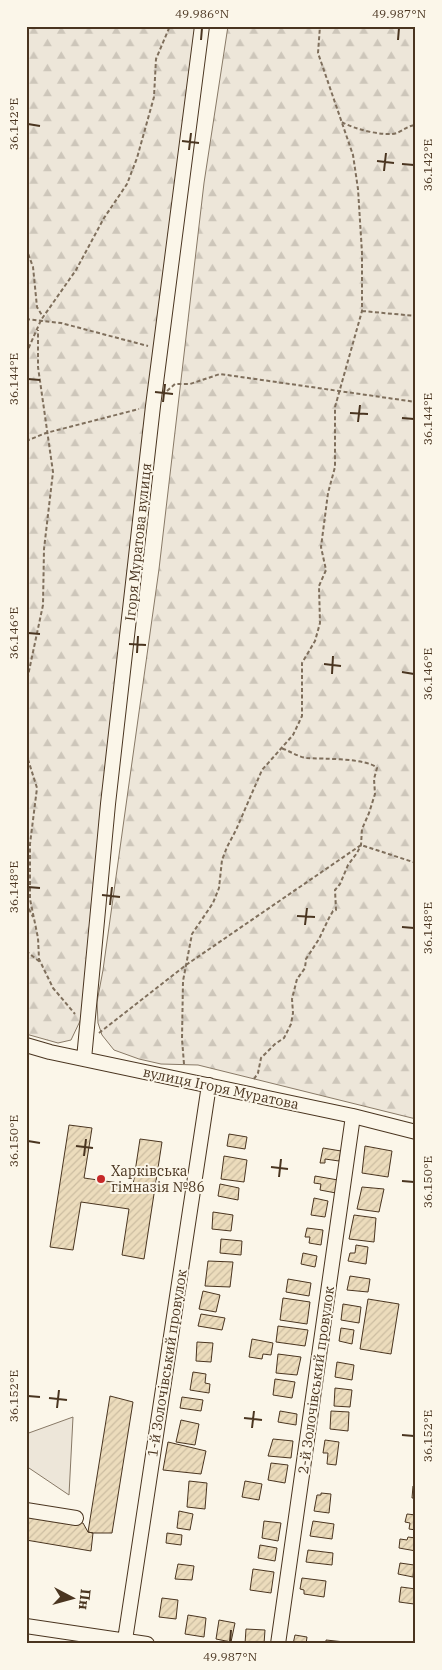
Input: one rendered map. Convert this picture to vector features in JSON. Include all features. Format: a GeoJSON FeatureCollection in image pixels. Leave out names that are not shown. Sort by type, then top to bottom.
{"type":"FeatureCollection","features":[{"type":"Feature","properties":{"kind":"street","name":"Ігоря Муратова вулиця"},"geometry":{"type":"LineString","coordinates":[[84,1059],[108,804],[153,406],[202,26]]}},
{"type":"Feature","properties":{"kind":"street","name":"вулиця Ігоря Муратова"},"geometry":{"type":"LineString","coordinates":[[26,1045],[353,1116],[416,1132]]}},
{"type":"Feature","properties":{"kind":"street","name":"1-й Золочівський провулок"},"geometry":{"type":"LineString","coordinates":[[125,1640],[209,1086]]}},
{"type":"Feature","properties":{"kind":"street","name":"2-й Золочівський провулок"},"geometry":{"type":"LineString","coordinates":[[278,1644],[353,1116]]}},
{"type":"Feature","properties":{"kind":"street"},"geometry":{"type":"LineString","coordinates":[[26,1510],[76,1518]]}},
{"type":"Feature","properties":{"kind":"street"},"geometry":{"type":"LineString","coordinates":[[26,1626],[147,1644]]}},
{"type":"Feature","properties":{"kind":"path"},"geometry":{"type":"LineString","coordinates":[[26,354],[41,320],[76,270],[104,218],[127,184],[137,158],[154,97],[156,59],[170,26]]}},
{"type":"Feature","properties":{"kind":"path"},"geometry":{"type":"LineString","coordinates":[[184,1064],[182,1038],[183,982],[192,934],[213,904],[219,888],[222,860],[262,770],[293,735],[302,716],[302,663],[315,641],[320,623],[320,586],[326,570],[322,546],[328,493],[335,467],[336,407],[362,311],[362,253],[358,189],[353,155],[318,53],[320,26]]}},
{"type":"Feature","properties":{"kind":"path"},"geometry":{"type":"LineString","coordinates":[[342,122],[350,127],[388,134],[416,125]]}},
{"type":"Feature","properties":{"kind":"path"},"geometry":{"type":"LineString","coordinates":[[26,248],[33,268],[37,308],[43,317]]}},
{"type":"Feature","properties":{"kind":"path"},"geometry":{"type":"LineString","coordinates":[[362,311],[416,316]]}},
{"type":"Feature","properties":{"kind":"path"},"geometry":{"type":"LineString","coordinates":[[26,319],[61,323],[160,349]]}},
{"type":"Feature","properties":{"kind":"path"},"geometry":{"type":"LineString","coordinates":[[26,685],[43,605],[44,549],[53,472],[38,367],[38,328]]}},
{"type":"Feature","properties":{"kind":"path"},"geometry":{"type":"LineString","coordinates":[[175,384],[190,384],[220,374],[416,402]]}},
{"type":"Feature","properties":{"kind":"path"},"geometry":{"type":"LineString","coordinates":[[26,441],[46,433],[153,406]]}},
{"type":"Feature","properties":{"kind":"path"},"geometry":{"type":"LineString","coordinates":[[254,1078],[258,1073],[261,1058],[284,1038],[288,1029],[293,1014],[292,999],[297,979],[305,968],[306,959],[319,939],[333,911],[336,910],[335,890],[340,884],[348,864],[362,845],[362,829],[375,794],[374,779],[377,768],[371,764],[299,756],[281,748]]}},
{"type":"Feature","properties":{"kind":"path"},"geometry":{"type":"LineString","coordinates":[[26,753],[37,788],[30,840],[30,899],[41,962],[53,988],[87,1029]]}},
{"type":"Feature","properties":{"kind":"path"},"geometry":{"type":"LineString","coordinates":[[26,845],[30,840]]}},
{"type":"Feature","properties":{"kind":"path"},"geometry":{"type":"LineString","coordinates":[[362,845],[416,863]]}},
{"type":"Feature","properties":{"kind":"path"},"geometry":{"type":"LineString","coordinates":[[85,1044],[186,965],[362,845]]}},
{"type":"Feature","properties":{"kind":"path"},"geometry":{"type":"LineString","coordinates":[[26,903],[34,919]]}},
{"type":"Feature","properties":{"kind":"path"},"geometry":{"type":"LineString","coordinates":[[26,951],[41,962]]}},
{"type":"Feature","properties":{"kind":"green space"},"geometry":{"type":"Polygon","coordinates":[[[26,26],[199,26],[147,424],[81,1019],[71,1040],[58,1043],[26,1034],[26,26]]]}},
{"type":"Feature","properties":{"kind":"green space"},"geometry":{"type":"Polygon","coordinates":[[[228,26],[416,26],[416,1119],[198,1065],[161,1064],[139,1059],[114,1050],[102,1035],[98,1023],[97,1002],[159,569],[204,183],[228,26]]]}},
{"type":"Feature","properties":{"kind":"green space"},"geometry":{"type":"Polygon","coordinates":[[[73,1417],[69,1495],[26,1466],[26,1434],[73,1417]]]}},
{"type":"Feature","properties":{"kind":"building"},"geometry":{"type":"Polygon","coordinates":[[[69,1125],[92,1128],[84,1178],[133,1185],[140,1139],[162,1142],[144,1259],[122,1255],[129,1209],[81,1202],[73,1250],[50,1247],[69,1125]]]}},
{"type":"Feature","properties":{"kind":"building"},"geometry":{"type":"Polygon","coordinates":[[[229,1134],[247,1137],[245,1149],[227,1146],[229,1134]]]}},
{"type":"Feature","properties":{"kind":"building"},"geometry":{"type":"Polygon","coordinates":[[[365,1146],[392,1151],[388,1177],[362,1173],[365,1146]]]}},
{"type":"Feature","properties":{"kind":"building"},"geometry":{"type":"Polygon","coordinates":[[[323,1148],[341,1151],[339,1161],[325,1159],[325,1163],[320,1163],[323,1148]]]}},
{"type":"Feature","properties":{"kind":"building"},"geometry":{"type":"Polygon","coordinates":[[[224,1156],[247,1160],[244,1182],[221,1179],[224,1156]]]}},
{"type":"Feature","properties":{"kind":"building"},"geometry":{"type":"Polygon","coordinates":[[[315,1176],[338,1180],[336,1193],[320,1190],[321,1184],[314,1183],[315,1176]]]}},
{"type":"Feature","properties":{"kind":"building"},"geometry":{"type":"Polygon","coordinates":[[[220,1184],[239,1188],[238,1200],[218,1196],[220,1184]]]}},
{"type":"Feature","properties":{"kind":"building"},"geometry":{"type":"Polygon","coordinates":[[[362,1187],[384,1189],[379,1212],[357,1209],[362,1187]]]}},
{"type":"Feature","properties":{"kind":"building"},"geometry":{"type":"Polygon","coordinates":[[[314,1198],[328,1201],[325,1217],[311,1215],[314,1198]]]}},
{"type":"Feature","properties":{"kind":"building"},"geometry":{"type":"Polygon","coordinates":[[[213,1212],[233,1215],[231,1231],[212,1229],[213,1212]]]}},
{"type":"Feature","properties":{"kind":"building"},"geometry":{"type":"Polygon","coordinates":[[[354,1215],[376,1218],[374,1242],[349,1239],[354,1215]]]}},
{"type":"Feature","properties":{"kind":"building"},"geometry":{"type":"Polygon","coordinates":[[[307,1228],[323,1230],[321,1245],[309,1243],[310,1237],[305,1237],[307,1228]]]}},
{"type":"Feature","properties":{"kind":"building"},"geometry":{"type":"Polygon","coordinates":[[[221,1239],[242,1241],[241,1255],[220,1253],[221,1239]]]}},
{"type":"Feature","properties":{"kind":"building"},"geometry":{"type":"Polygon","coordinates":[[[356,1245],[368,1247],[366,1264],[348,1261],[350,1253],[355,1253],[356,1245]]]}},
{"type":"Feature","properties":{"kind":"building"},"geometry":{"type":"Polygon","coordinates":[[[303,1253],[317,1256],[315,1267],[301,1264],[303,1253]]]}},
{"type":"Feature","properties":{"kind":"building"},"geometry":{"type":"Polygon","coordinates":[[[208,1261],[233,1262],[230,1287],[205,1286],[208,1261]]]}},
{"type":"Feature","properties":{"kind":"building"},"geometry":{"type":"Polygon","coordinates":[[[350,1276],[370,1279],[368,1292],[347,1290],[350,1276]]]}},
{"type":"Feature","properties":{"kind":"building"},"geometry":{"type":"Polygon","coordinates":[[[288,1279],[311,1283],[309,1296],[286,1292],[288,1279]]]}},
{"type":"Feature","properties":{"kind":"building"},"geometry":{"type":"Polygon","coordinates":[[[203,1291],[220,1295],[216,1312],[199,1309],[203,1291]]]}},
{"type":"Feature","properties":{"kind":"building"},"geometry":{"type":"Polygon","coordinates":[[[283,1298],[310,1302],[307,1324],[280,1320],[283,1298]]]}},
{"type":"Feature","properties":{"kind":"building"},"geometry":{"type":"Polygon","coordinates":[[[368,1299],[399,1304],[391,1354],[360,1349],[368,1299]]]}},
{"type":"Feature","properties":{"kind":"building"},"geometry":{"type":"Polygon","coordinates":[[[343,1304],[361,1307],[359,1323],[341,1320],[343,1304]]]}},
{"type":"Feature","properties":{"kind":"building"},"geometry":{"type":"Polygon","coordinates":[[[201,1314],[225,1318],[222,1330],[198,1326],[201,1314]]]}},
{"type":"Feature","properties":{"kind":"building"},"geometry":{"type":"Polygon","coordinates":[[[278,1326],[308,1330],[305,1346],[276,1342],[278,1326]]]}},
{"type":"Feature","properties":{"kind":"building"},"geometry":{"type":"Polygon","coordinates":[[[341,1328],[354,1330],[352,1344],[339,1341],[341,1328]]]}},
{"type":"Feature","properties":{"kind":"building"},"geometry":{"type":"Polygon","coordinates":[[[252,1339],[273,1343],[271,1355],[263,1354],[262,1359],[249,1357],[252,1339]]]}},
{"type":"Feature","properties":{"kind":"building"},"geometry":{"type":"Polygon","coordinates":[[[197,1342],[213,1343],[211,1362],[196,1361],[197,1342]]]}},
{"type":"Feature","properties":{"kind":"building"},"geometry":{"type":"Polygon","coordinates":[[[278,1354],[301,1357],[297,1375],[276,1373],[278,1354]]]}},
{"type":"Feature","properties":{"kind":"building"},"geometry":{"type":"Polygon","coordinates":[[[337,1362],[354,1365],[352,1380],[335,1377],[337,1362]]]}},
{"type":"Feature","properties":{"kind":"building"},"geometry":{"type":"Polygon","coordinates":[[[193,1372],[206,1374],[205,1383],[210,1384],[209,1393],[190,1390],[193,1372]]]}},
{"type":"Feature","properties":{"kind":"building"},"geometry":{"type":"Polygon","coordinates":[[[275,1379],[295,1382],[292,1398],[273,1395],[275,1379]]]}},
{"type":"Feature","properties":{"kind":"building"},"geometry":{"type":"Polygon","coordinates":[[[335,1388],[352,1390],[350,1407],[334,1406],[335,1388]]]}},
{"type":"Feature","properties":{"kind":"building"},"geometry":{"type":"Polygon","coordinates":[[[110,1396],[133,1402],[112,1533],[93,1533],[88,1532],[110,1396]]]}},
{"type":"Feature","properties":{"kind":"building"},"geometry":{"type":"Polygon","coordinates":[[[182,1397],[203,1400],[201,1411],[180,1408],[182,1397]]]}},
{"type":"Feature","properties":{"kind":"building"},"geometry":{"type":"Polygon","coordinates":[[[280,1411],[297,1414],[296,1425],[278,1422],[280,1411]]]}},
{"type":"Feature","properties":{"kind":"building"},"geometry":{"type":"Polygon","coordinates":[[[331,1411],[349,1412],[348,1431],[330,1429],[331,1411]]]}},
{"type":"Feature","properties":{"kind":"building"},"geometry":{"type":"Polygon","coordinates":[[[181,1420],[199,1424],[195,1445],[176,1442],[181,1420]]]}},
{"type":"Feature","properties":{"kind":"building"},"geometry":{"type":"Polygon","coordinates":[[[273,1439],[293,1441],[291,1458],[268,1456],[273,1439]]]}},
{"type":"Feature","properties":{"kind":"building"},"geometry":{"type":"Polygon","coordinates":[[[325,1440],[339,1442],[336,1465],[327,1464],[328,1453],[323,1453],[325,1440]]]}},
{"type":"Feature","properties":{"kind":"building"},"geometry":{"type":"Polygon","coordinates":[[[168,1442],[206,1451],[201,1474],[163,1470],[168,1442]]]}},
{"type":"Feature","properties":{"kind":"building"},"geometry":{"type":"Polygon","coordinates":[[[271,1463],[288,1465],[285,1483],[268,1480],[271,1463]]]}},
{"type":"Feature","properties":{"kind":"building"},"geometry":{"type":"Polygon","coordinates":[[[189,1481],[207,1483],[205,1509],[187,1507],[189,1481]]]}},
{"type":"Feature","properties":{"kind":"building"},"geometry":{"type":"Polygon","coordinates":[[[245,1481],[262,1484],[259,1500],[242,1497],[245,1481]]]}},
{"type":"Feature","properties":{"kind":"building"},"geometry":{"type":"Polygon","coordinates":[[[413,1486],[416,1486],[416,1498],[412,1498],[413,1486]]]}},
{"type":"Feature","properties":{"kind":"building"},"geometry":{"type":"Polygon","coordinates":[[[321,1493],[331,1494],[329,1513],[314,1511],[317,1495],[321,1495],[321,1493]]]}},
{"type":"Feature","properties":{"kind":"building"},"geometry":{"type":"Polygon","coordinates":[[[179,1511],[193,1514],[190,1530],[177,1528],[179,1511]]]}},
{"type":"Feature","properties":{"kind":"building"},"geometry":{"type":"Polygon","coordinates":[[[26,1513],[83,1523],[88,1532],[93,1533],[91,1551],[26,1540],[26,1513]]]}},
{"type":"Feature","properties":{"kind":"building"},"geometry":{"type":"Polygon","coordinates":[[[407,1514],[416,1515],[416,1530],[409,1529],[410,1523],[405,1522],[407,1514]]]}},
{"type":"Feature","properties":{"kind":"building"},"geometry":{"type":"Polygon","coordinates":[[[264,1521],[281,1523],[278,1541],[262,1538],[264,1521]]]}},
{"type":"Feature","properties":{"kind":"building"},"geometry":{"type":"Polygon","coordinates":[[[313,1521],[334,1524],[332,1539],[310,1536],[313,1521]]]}},
{"type":"Feature","properties":{"kind":"building"},"geometry":{"type":"Polygon","coordinates":[[[167,1533],[182,1535],[181,1545],[166,1543],[167,1533]]]}},
{"type":"Feature","properties":{"kind":"building"},"geometry":{"type":"Polygon","coordinates":[[[408,1537],[416,1538],[416,1551],[399,1548],[400,1539],[407,1540],[408,1537]]]}},
{"type":"Feature","properties":{"kind":"building"},"geometry":{"type":"Polygon","coordinates":[[[260,1545],[277,1548],[275,1561],[258,1558],[260,1545]]]}},
{"type":"Feature","properties":{"kind":"building"},"geometry":{"type":"Polygon","coordinates":[[[308,1550],[333,1553],[332,1565],[306,1562],[308,1550]]]}},
{"type":"Feature","properties":{"kind":"building"},"geometry":{"type":"Polygon","coordinates":[[[400,1563],[414,1565],[413,1577],[398,1574],[400,1563]]]}},
{"type":"Feature","properties":{"kind":"building"},"geometry":{"type":"Polygon","coordinates":[[[178,1564],[194,1566],[192,1580],[175,1579],[178,1564]]]}},
{"type":"Feature","properties":{"kind":"building"},"geometry":{"type":"Polygon","coordinates":[[[253,1569],[274,1572],[271,1593],[250,1590],[253,1569]]]}},
{"type":"Feature","properties":{"kind":"building"},"geometry":{"type":"Polygon","coordinates":[[[302,1578],[326,1581],[324,1597],[304,1594],[304,1590],[300,1589],[302,1578]]]}},
{"type":"Feature","properties":{"kind":"building"},"geometry":{"type":"Polygon","coordinates":[[[401,1587],[416,1589],[414,1604],[399,1602],[401,1587]]]}},
{"type":"Feature","properties":{"kind":"building"},"geometry":{"type":"Polygon","coordinates":[[[162,1598],[178,1600],[176,1619],[159,1617],[162,1598]]]}},
{"type":"Feature","properties":{"kind":"building"},"geometry":{"type":"Polygon","coordinates":[[[188,1615],[206,1618],[204,1637],[185,1634],[188,1615]]]}},
{"type":"Feature","properties":{"kind":"building"},"geometry":{"type":"Polygon","coordinates":[[[219,1620],[235,1623],[231,1642],[216,1639],[219,1620]]]}},
{"type":"Feature","properties":{"kind":"building"},"geometry":{"type":"Polygon","coordinates":[[[246,1629],[265,1630],[264,1644],[245,1644],[246,1629]]]}},
{"type":"Feature","properties":{"kind":"building"},"geometry":{"type":"Polygon","coordinates":[[[295,1635],[307,1637],[306,1644],[293,1644],[295,1635]]]}},
{"type":"Feature","properties":{"kind":"building"},"geometry":{"type":"Polygon","coordinates":[[[326,1640],[345,1642],[345,1644],[326,1644],[326,1640]]]}},
{"type":"Feature","properties":{"kind":"place","name":"Харківська гімназія №86"},"geometry":{"type":"Point","coordinates":[101,1179]}}]}
